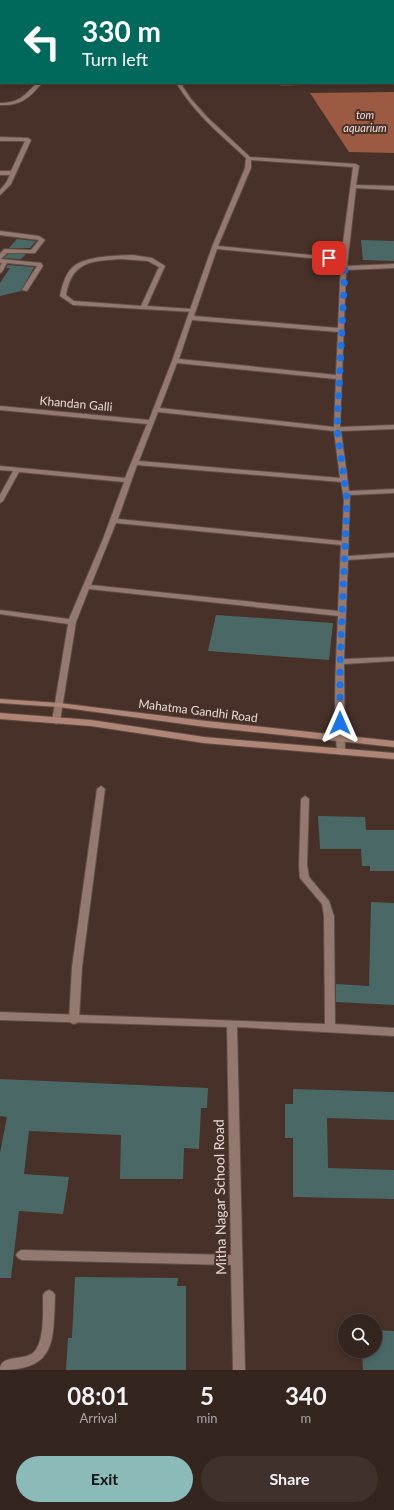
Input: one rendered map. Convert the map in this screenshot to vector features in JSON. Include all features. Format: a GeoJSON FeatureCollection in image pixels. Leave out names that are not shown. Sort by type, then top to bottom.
{"type":"FeatureCollection","features":[{"type":"Feature","properties":{"kind":"main road","name":"Mahatma Gandhi Road"},"geometry":{"type":"LineString","coordinates":[[0,701],[59,705],[206,724],[394,744]]}},
{"type":"Feature","properties":{"kind":"main road"},"geometry":{"type":"LineString","coordinates":[[0,716],[91,723],[204,740],[394,756]]}},
{"type":"Feature","properties":{"kind":"street"},"geometry":{"type":"LineString","coordinates":[[0,104],[20,103],[39,84]]}},
{"type":"Feature","properties":{"kind":"street"},"geometry":{"type":"LineString","coordinates":[[179,84],[189,100],[204,118],[249,158],[356,166],[345,264],[337,429],[347,500],[340,662],[341,752]]}},
{"type":"Feature","properties":{"kind":"street"},"geometry":{"type":"LineString","coordinates":[[0,139],[28,140],[8,184],[0,193]]}},
{"type":"Feature","properties":{"kind":"street"},"geometry":{"type":"LineString","coordinates":[[56,720],[72,622],[175,361],[215,247],[248,168],[249,158]]}},
{"type":"Feature","properties":{"kind":"street"},"geometry":{"type":"LineString","coordinates":[[0,173],[13,173]]}},
{"type":"Feature","properties":{"kind":"street"},"geometry":{"type":"LineString","coordinates":[[353,186],[394,188]]}},
{"type":"Feature","properties":{"kind":"street"},"geometry":{"type":"LineString","coordinates":[[0,233],[39,238],[42,240],[33,252],[5,251],[0,258]]}},
{"type":"Feature","properties":{"kind":"street"},"geometry":{"type":"LineString","coordinates":[[215,247],[345,264],[394,266]]}},
{"type":"Feature","properties":{"kind":"street"},"geometry":{"type":"LineString","coordinates":[[143,308],[162,266],[148,259],[116,258],[89,260],[76,268],[66,281],[63,296],[73,303],[143,308],[192,311]]}},
{"type":"Feature","properties":{"kind":"street"},"geometry":{"type":"LineString","coordinates":[[0,271],[3,261],[39,264],[40,266],[25,290]]}},
{"type":"Feature","properties":{"kind":"street"},"geometry":{"type":"LineString","coordinates":[[190,318],[342,330]]}},
{"type":"Feature","properties":{"kind":"street"},"geometry":{"type":"LineString","coordinates":[[175,361],[339,377]]}},
{"type":"Feature","properties":{"kind":"street","name":"Khandan Galli"},"geometry":{"type":"LineString","coordinates":[[0,408],[151,422]]}},
{"type":"Feature","properties":{"kind":"street"},"geometry":{"type":"LineString","coordinates":[[156,410],[337,429],[394,427]]}},
{"type":"Feature","properties":{"kind":"street"},"geometry":{"type":"LineString","coordinates":[[135,463],[344,480]]}},
{"type":"Feature","properties":{"kind":"street"},"geometry":{"type":"LineString","coordinates":[[0,468],[128,480]]}},
{"type":"Feature","properties":{"kind":"street"},"geometry":{"type":"LineString","coordinates":[[0,501],[17,470]]}},
{"type":"Feature","properties":{"kind":"street"},"geometry":{"type":"LineString","coordinates":[[346,493],[394,491]]}},
{"type":"Feature","properties":{"kind":"street"},"geometry":{"type":"LineString","coordinates":[[113,521],[345,543]]}},
{"type":"Feature","properties":{"kind":"street"},"geometry":{"type":"LineString","coordinates":[[344,558],[394,555]]}},
{"type":"Feature","properties":{"kind":"street"},"geometry":{"type":"LineString","coordinates":[[87,587],[342,614]]}},
{"type":"Feature","properties":{"kind":"street"},"geometry":{"type":"LineString","coordinates":[[0,612],[72,622]]}},
{"type":"Feature","properties":{"kind":"street"},"geometry":{"type":"LineString","coordinates":[[340,662],[394,659]]}},
{"type":"Feature","properties":{"kind":"street"},"geometry":{"type":"LineString","coordinates":[[74,1020],[77,967],[101,789]]}},
{"type":"Feature","properties":{"kind":"street"},"geometry":{"type":"LineString","coordinates":[[305,798],[303,865],[305,878],[326,903],[330,916],[330,1026]]}},
{"type":"Feature","properties":{"kind":"street"},"geometry":{"type":"LineString","coordinates":[[0,1016],[74,1020],[330,1026],[394,1032]]}},
{"type":"Feature","properties":{"kind":"street","name":"Mitha Nagar School Road"},"geometry":{"type":"LineString","coordinates":[[232,1024],[239,1370]]}},
{"type":"Feature","properties":{"kind":"street"},"geometry":{"type":"LineString","coordinates":[[22,1255],[236,1260]]}},
{"type":"Feature","properties":{"kind":"street"},"geometry":{"type":"LineString","coordinates":[[4,1370],[7,1366],[23,1363],[38,1356],[46,1346],[49,1295]]}},
{"type":"Feature","properties":{"kind":"water","name":"tom aquarium"},"geometry":{"type":"Polygon","coordinates":[[[394,92],[394,153],[349,152],[310,93],[394,92]]]}},
{"type":"Feature","properties":{"kind":"building"},"geometry":{"type":"Polygon","coordinates":[[[17,239],[36,241],[30,248],[9,248],[17,239]]]}},
{"type":"Feature","properties":{"kind":"building"},"geometry":{"type":"Polygon","coordinates":[[[361,240],[394,241],[394,261],[363,260],[361,240]]]}},
{"type":"Feature","properties":{"kind":"building"},"geometry":{"type":"Polygon","coordinates":[[[8,254],[26,254],[21,259],[4,258],[8,254]]]}},
{"type":"Feature","properties":{"kind":"building"},"geometry":{"type":"Polygon","coordinates":[[[8,265],[34,267],[21,291],[0,296],[0,283],[10,268],[6,268],[8,265]]]}},
{"type":"Feature","properties":{"kind":"building"},"geometry":{"type":"Polygon","coordinates":[[[216,615],[333,623],[329,660],[208,651],[216,615]]]}},
{"type":"Feature","properties":{"kind":"building"},"geometry":{"type":"Polygon","coordinates":[[[318,816],[365,817],[366,830],[394,830],[394,871],[370,871],[370,866],[362,866],[361,849],[320,849],[318,816]]]}},
{"type":"Feature","properties":{"kind":"building"},"geometry":{"type":"Polygon","coordinates":[[[371,902],[394,903],[394,1005],[336,1002],[336,984],[369,986],[371,902]]]}},
{"type":"Feature","properties":{"kind":"building"},"geometry":{"type":"Polygon","coordinates":[[[0,1079],[208,1088],[207,1108],[201,1108],[199,1149],[184,1148],[183,1179],[120,1179],[121,1135],[29,1131],[24,1174],[69,1177],[63,1214],[19,1211],[11,1278],[0,1278],[0,1153],[7,1117],[0,1116],[0,1079]]]}},
{"type":"Feature","properties":{"kind":"building"},"geometry":{"type":"Polygon","coordinates":[[[293,1089],[394,1092],[394,1120],[327,1118],[328,1168],[394,1170],[394,1199],[293,1197],[293,1138],[285,1138],[285,1104],[293,1104],[293,1089]]]}},
{"type":"Feature","properties":{"kind":"building"},"geometry":{"type":"Polygon","coordinates":[[[75,1277],[178,1278],[177,1286],[186,1286],[186,1370],[66,1370],[68,1338],[72,1338],[75,1277]]]}},
{"type":"Feature","properties":{"kind":"building"},"geometry":{"type":"Polygon","coordinates":[[[382,1330],[394,1331],[394,1370],[363,1370],[362,1358],[382,1358],[382,1330]]]}},
{"type":"Feature","properties":{"kind":"route"},"geometry":{"type":"LineString","coordinates":[[329,258],[344,260],[345,268],[337,429],[347,500],[340,662],[340,723]]}}]}
